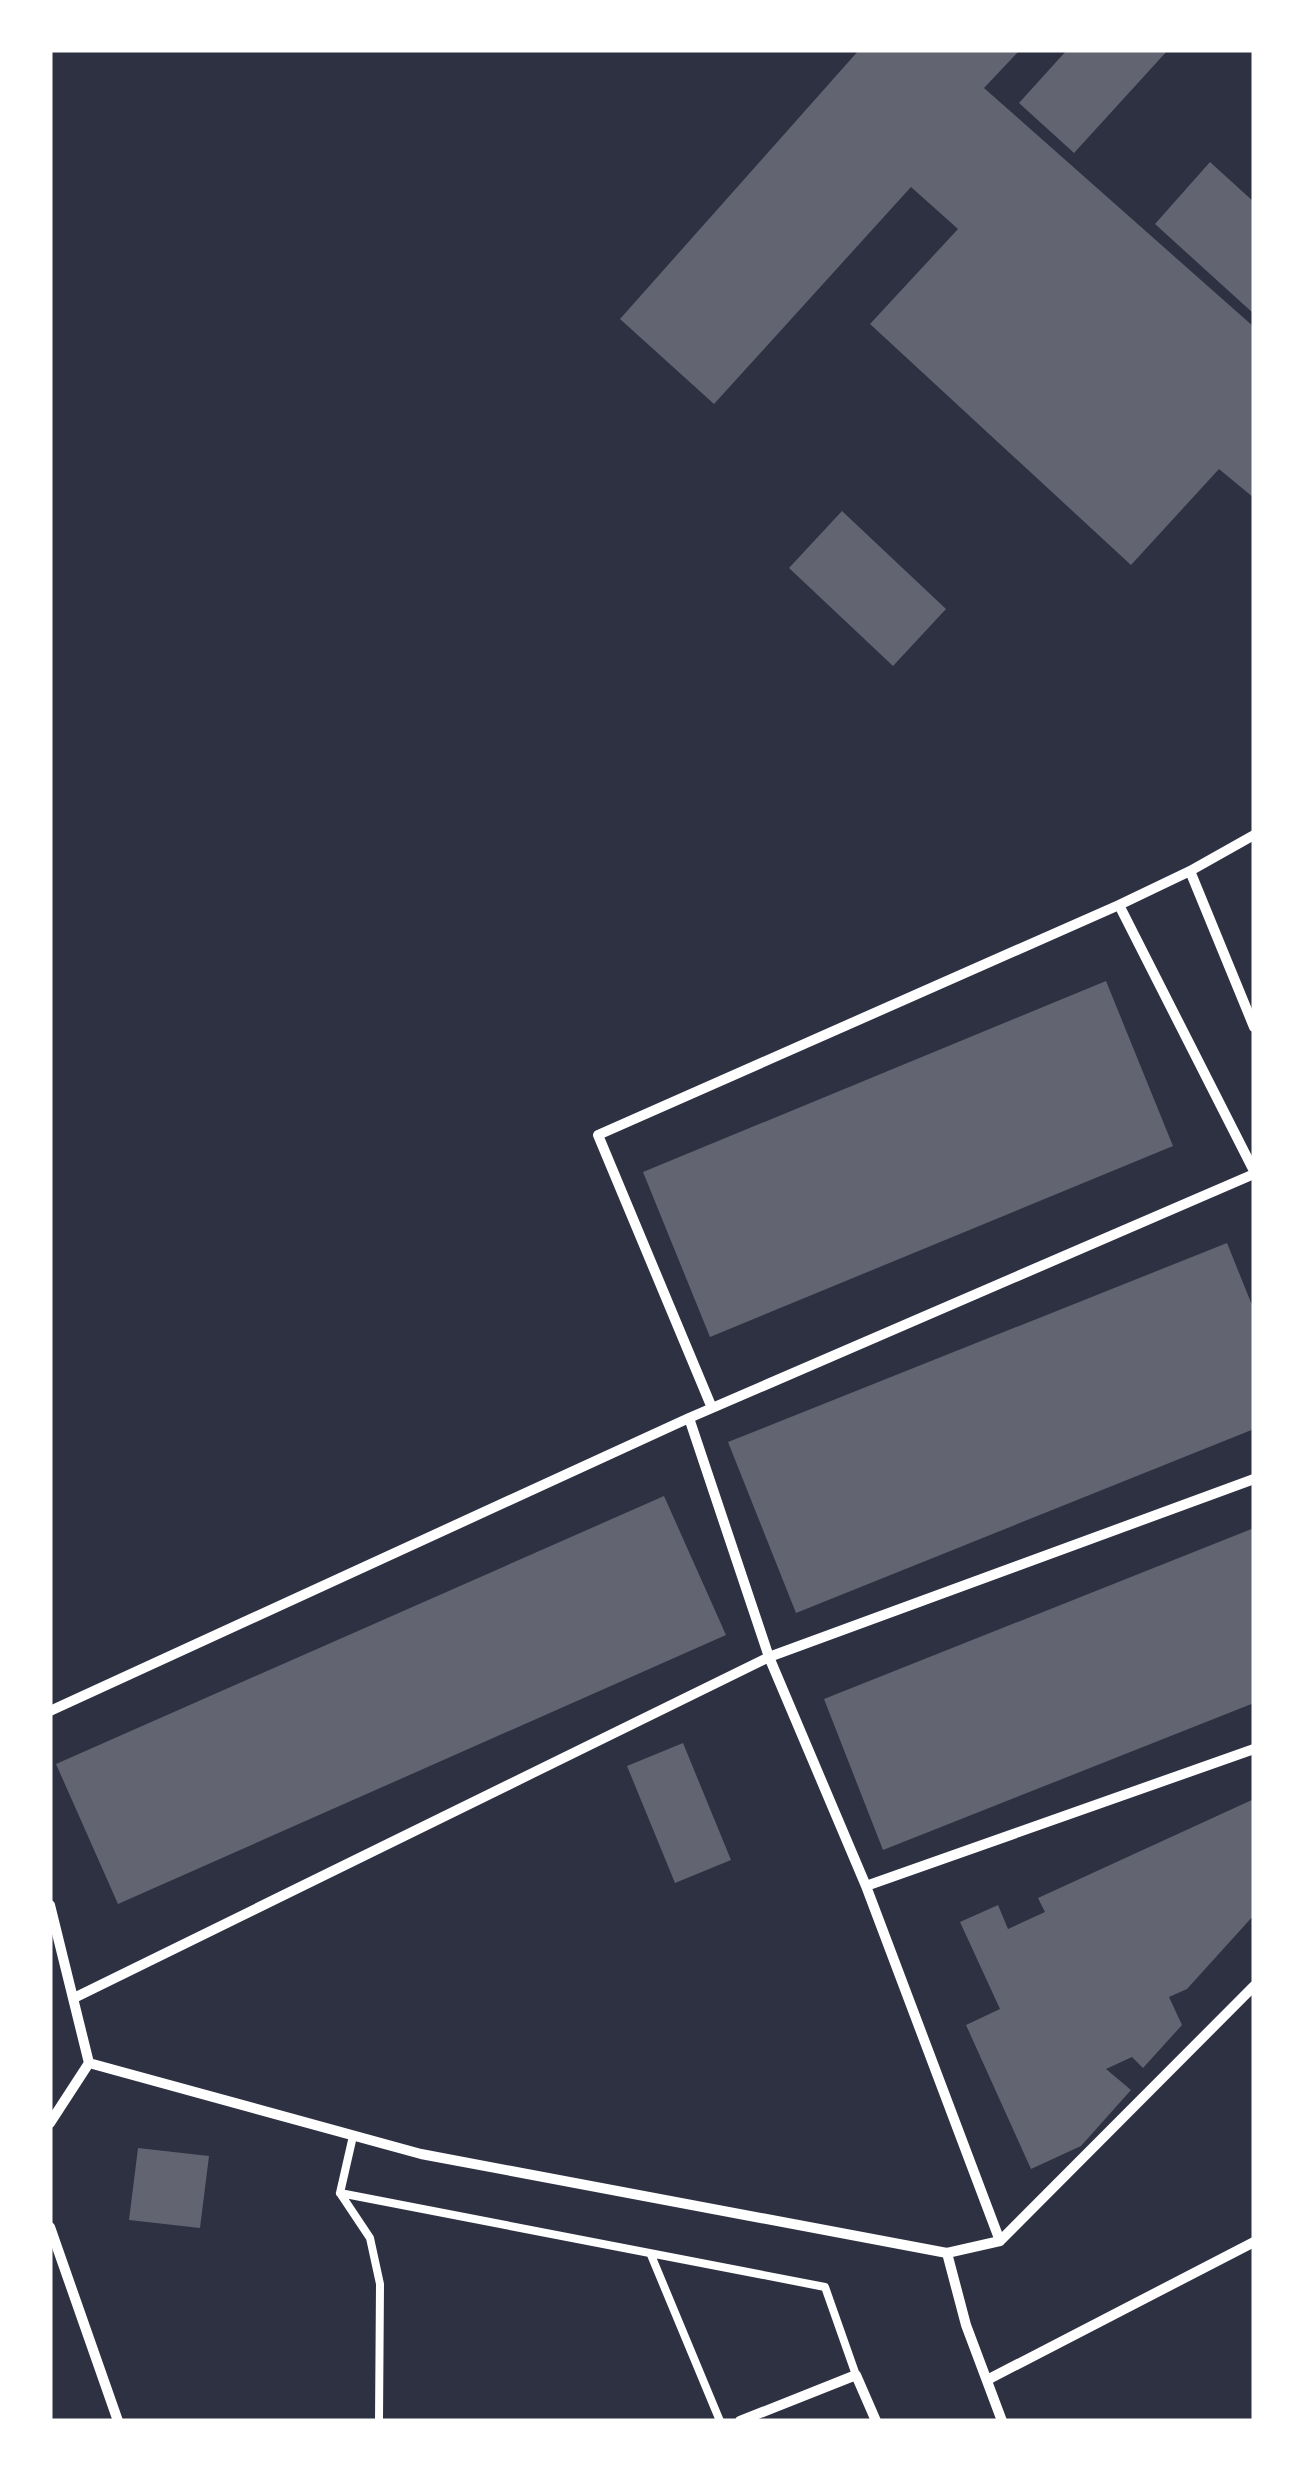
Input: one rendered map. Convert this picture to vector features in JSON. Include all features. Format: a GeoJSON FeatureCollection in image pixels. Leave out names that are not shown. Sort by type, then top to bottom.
{"type":"FeatureCollection","features":[{"type":"Feature","properties":{"kind":"street"},"geometry":{"type":"LineString","coordinates":[[712,1408],[598,1135],[1119,905],[1254,835]]}},
{"type":"Feature","properties":{"kind":"street"},"geometry":{"type":"LineString","coordinates":[[1190,870],[1254,1027]]}},
{"type":"Feature","properties":{"kind":"street"},"geometry":{"type":"LineString","coordinates":[[50,1711],[689,1418],[1254,1173],[1119,905]]}},
{"type":"Feature","properties":{"kind":"street"},"geometry":{"type":"LineString","coordinates":[[689,1418],[769,1657],[866,1886],[1000,2242]]}},
{"type":"Feature","properties":{"kind":"street"},"geometry":{"type":"LineString","coordinates":[[74,1998],[769,1657],[1254,1479]]}},
{"type":"Feature","properties":{"kind":"street"},"geometry":{"type":"LineString","coordinates":[[866,1886],[1254,1750]]}},
{"type":"Feature","properties":{"kind":"street"},"geometry":{"type":"LineString","coordinates":[[50,1904],[88,2063],[50,2123]]}},
{"type":"Feature","properties":{"kind":"street"},"geometry":{"type":"LineString","coordinates":[[88,2063],[420,2154],[947,2253],[1000,2242],[1254,1986]]}},
{"type":"Feature","properties":{"kind":"street"},"geometry":{"type":"LineString","coordinates":[[50,2226],[118,2421]]}},
{"type":"Feature","properties":{"kind":"street"},"geometry":{"type":"LineString","coordinates":[[986,2380],[1254,2242]]}},
{"type":"Feature","properties":{"kind":"street"},"geometry":{"type":"LineString","coordinates":[[947,2253],[966,2325],[1002,2421]]}},
{"type":"Feature","properties":{"kind":"street"},"geometry":{"type":"LineString","coordinates":[[740,2421],[856,2375],[876,2421]]}},
{"type":"Feature","properties":{"kind":"lane"},"geometry":{"type":"LineString","coordinates":[[353,2136],[340,2193],[370,2238],[380,2284],[379,2421]]}},
{"type":"Feature","properties":{"kind":"lane"},"geometry":{"type":"LineString","coordinates":[[340,2193],[825,2287],[856,2375]]}},
{"type":"Feature","properties":{"kind":"lane"},"geometry":{"type":"LineString","coordinates":[[652,2254],[720,2421]]}},
{"type":"Feature","properties":{"kind":"building"},"geometry":{"type":"Polygon","coordinates":[[[859,50],[1020,50],[984,88],[1254,327],[1254,498],[1219,469],[1131,565],[870,324],[958,229],[911,187],[714,404],[620,319],[859,50]]]}},
{"type":"Feature","properties":{"kind":"building"},"geometry":{"type":"Polygon","coordinates":[[[1067,50],[1168,50],[1074,153],[1019,103],[1067,50]]]}},
{"type":"Feature","properties":{"kind":"building"},"geometry":{"type":"Polygon","coordinates":[[[1210,162],[1254,202],[1254,314],[1155,224],[1210,162]]]}},
{"type":"Feature","properties":{"kind":"building"},"geometry":{"type":"Polygon","coordinates":[[[842,511],[946,609],[893,666],[789,568],[842,511]]]}},
{"type":"Feature","properties":{"kind":"building"},"geometry":{"type":"Polygon","coordinates":[[[1106,981],[1173,1146],[710,1337],[643,1172],[1106,981]]]}},
{"type":"Feature","properties":{"kind":"building"},"geometry":{"type":"Polygon","coordinates":[[[1227,1243],[1254,1310],[1254,1429],[796,1613],[728,1442],[1227,1243]]]}},
{"type":"Feature","properties":{"kind":"building"},"geometry":{"type":"Polygon","coordinates":[[[664,1496],[726,1635],[118,1904],[56,1764],[664,1496]]]}},
{"type":"Feature","properties":{"kind":"building"},"geometry":{"type":"Polygon","coordinates":[[[1254,1528],[1254,1703],[883,1850],[824,1699],[1254,1528]]]}},
{"type":"Feature","properties":{"kind":"building"},"geometry":{"type":"Polygon","coordinates":[[[683,1743],[731,1860],[675,1883],[627,1766],[683,1743]]]}},
{"type":"Feature","properties":{"kind":"building"},"geometry":{"type":"Polygon","coordinates":[[[1254,1799],[1254,1915],[1187,1989],[1169,1997],[1182,2025],[1143,2068],[1132,2057],[1106,2069],[1131,2090],[1081,2146],[1031,2169],[966,2025],[1000,2009],[960,1922],[998,1905],[1008,1929],[1045,1912],[1038,1898],[1254,1799]]]}},
{"type":"Feature","properties":{"kind":"building"},"geometry":{"type":"Polygon","coordinates":[[[138,2148],[209,2156],[200,2228],[129,2220],[138,2148]]]}}]}
